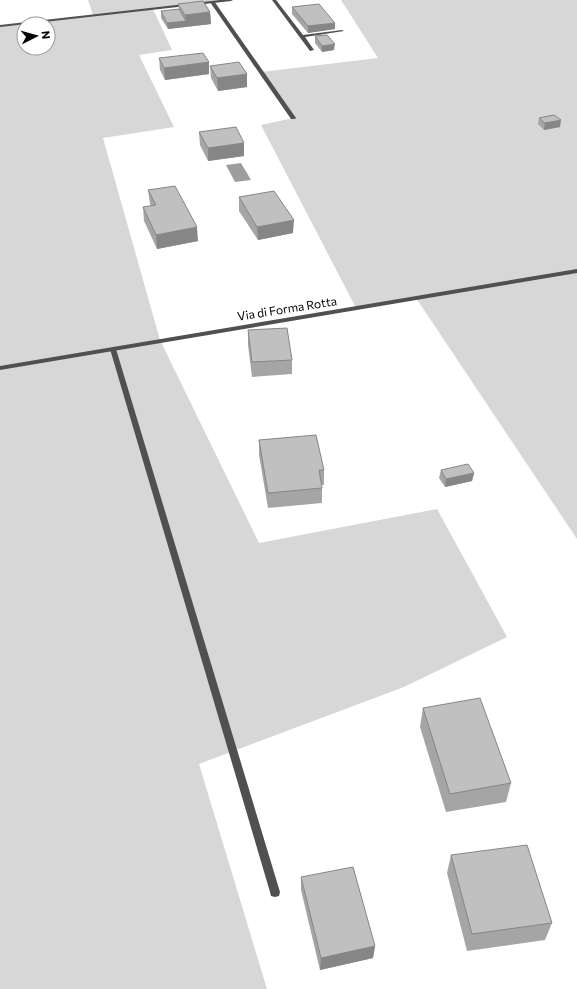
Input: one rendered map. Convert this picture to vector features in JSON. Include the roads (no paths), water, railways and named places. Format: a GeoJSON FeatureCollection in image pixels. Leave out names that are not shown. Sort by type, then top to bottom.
{"type":"FeatureCollection","features":[{"type":"Feature","properties":{"kind":"street"},"geometry":{"type":"LineString","coordinates":[[0,26],[231,0]]}},
{"type":"Feature","properties":{"kind":"street"},"geometry":{"type":"LineString","coordinates":[[274,0],[312,50]]}},
{"type":"Feature","properties":{"kind":"street"},"geometry":{"type":"LineString","coordinates":[[212,2],[293,118]]}},
{"type":"Feature","properties":{"kind":"street"},"geometry":{"type":"LineString","coordinates":[[302,36],[342,31]]}},
{"type":"Feature","properties":{"kind":"street","name":"Via di Forma Rotta"},"geometry":{"type":"LineString","coordinates":[[0,368],[577,271]]}},
{"type":"Feature","properties":{"kind":"street"},"geometry":{"type":"LineString","coordinates":[[113,348],[275,892]]}}]}
